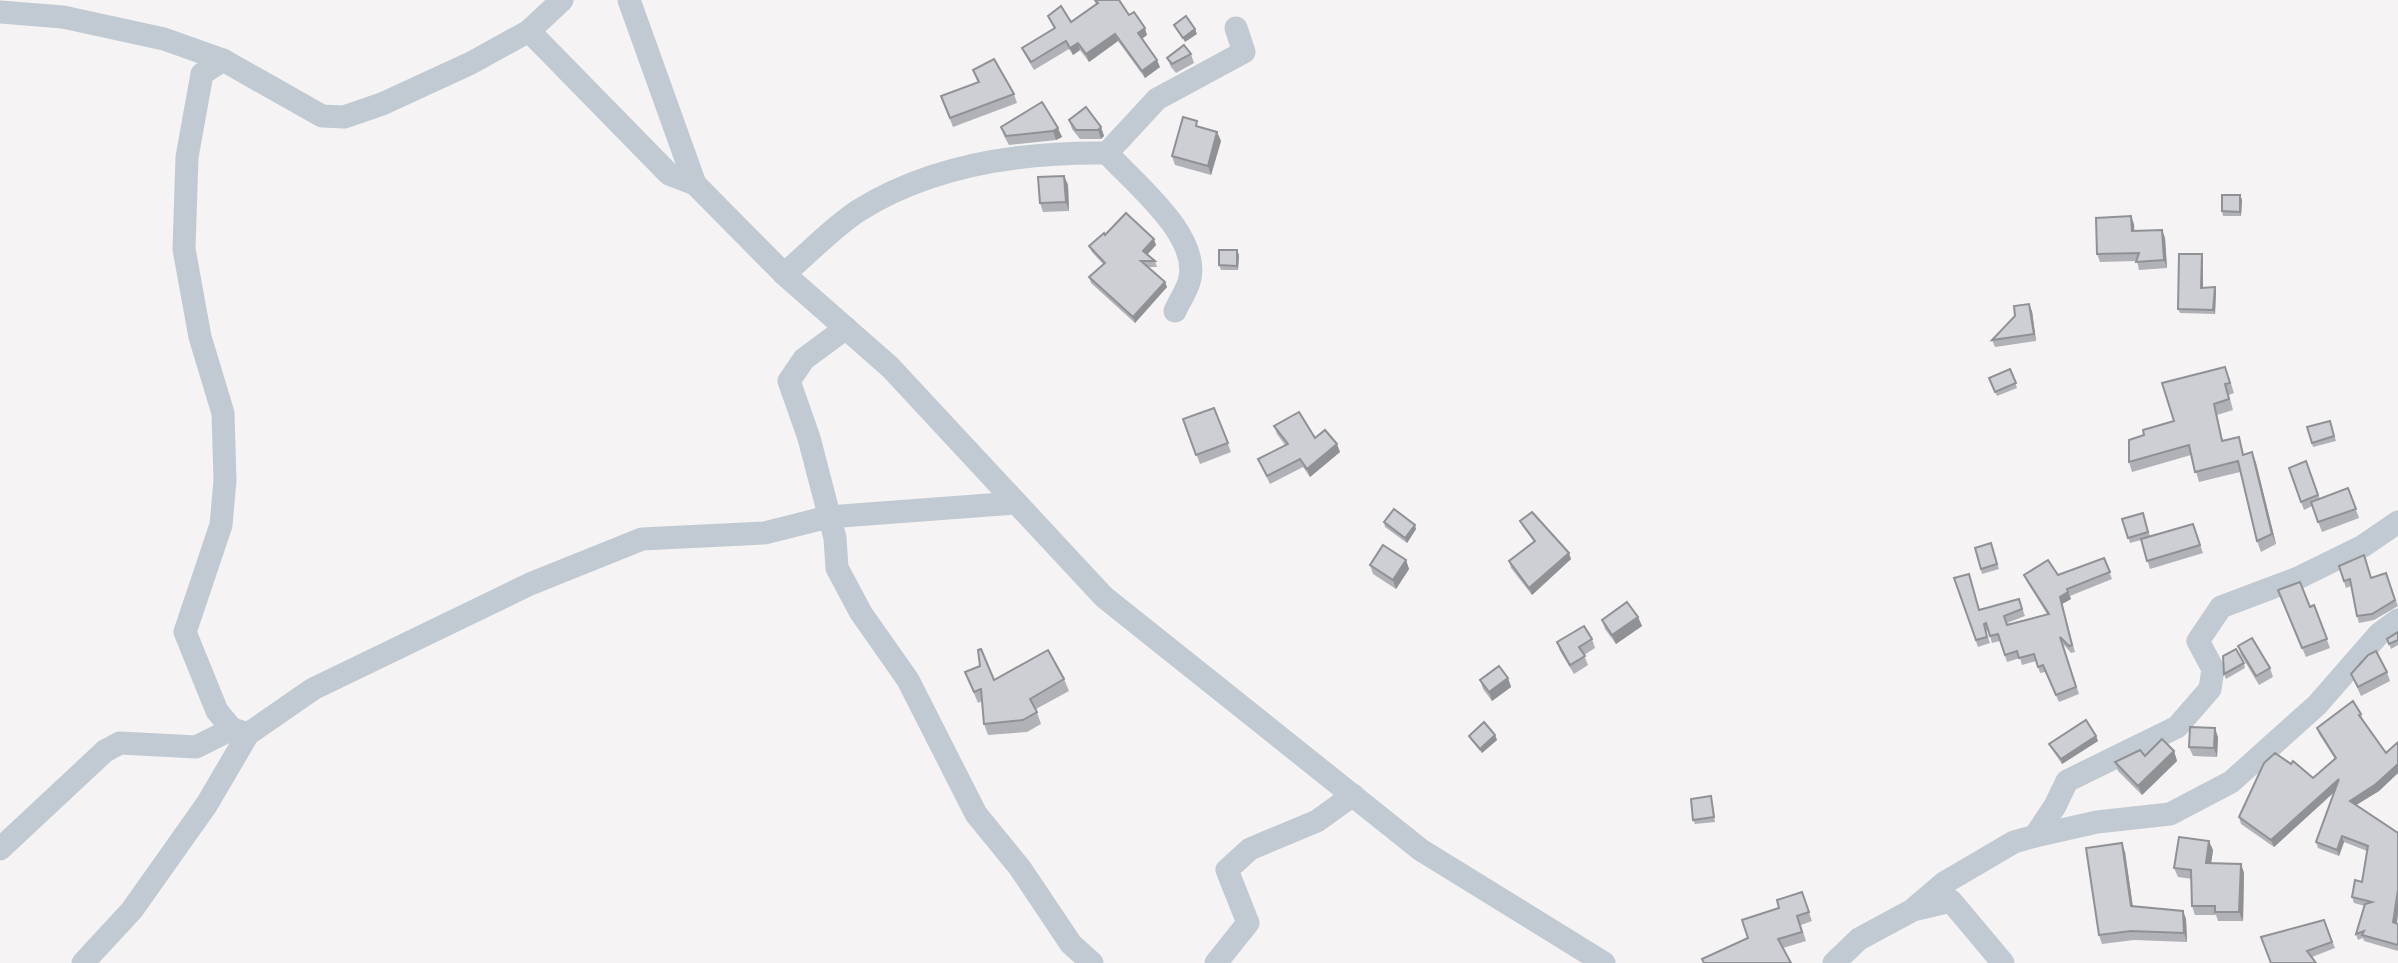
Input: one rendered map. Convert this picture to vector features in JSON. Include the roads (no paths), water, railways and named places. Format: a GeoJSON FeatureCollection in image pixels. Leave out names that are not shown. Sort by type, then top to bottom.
{"type":"FeatureCollection","features":[{"type":"Feature","properties":{"kind":"street"},"geometry":{"type":"LineString","coordinates":[[0,12],[63,17],[164,39],[223,60],[322,116],[344,117],[382,104],[460,68],[529,31],[562,0]]}},
{"type":"Feature","properties":{"kind":"street"},"geometry":{"type":"LineString","coordinates":[[629,0],[695,184]]}},
{"type":"Feature","properties":{"kind":"street"},"geometry":{"type":"LineString","coordinates":[[1107,153],[1157,99],[1244,52],[1236,27]]}},
{"type":"Feature","properties":{"kind":"street"},"geometry":{"type":"LineString","coordinates":[[529,31],[669,174],[695,184],[784,274],[890,367],[1104,597],[1421,850],[1604,963]]}},
{"type":"Feature","properties":{"kind":"street"},"geometry":{"type":"LineString","coordinates":[[223,60],[202,74],[187,157],[184,249],[200,337],[223,413],[225,480],[221,525],[185,632],[217,711],[240,732]]}},
{"type":"Feature","properties":{"kind":"street"},"geometry":{"type":"LineString","coordinates":[[784,274],[857,212],[925,178],[999,160],[1058,152],[1107,153],[1154,200],[1185,239],[1191,280],[1175,311]]}},
{"type":"Feature","properties":{"kind":"street"},"geometry":{"type":"LineString","coordinates":[[846,328],[804,359],[789,381],[809,438],[835,538],[837,568],[861,613],[908,680],[976,814],[1020,868],[1070,944],[1091,963]]}},
{"type":"Feature","properties":{"kind":"street"},"geometry":{"type":"LineString","coordinates":[[0,849],[106,751],[120,743],[196,747],[240,732],[313,689],[530,584],[642,539],[764,533],[828,517],[1015,503]]}},
{"type":"Feature","properties":{"kind":"street"},"geometry":{"type":"LineString","coordinates":[[2035,836],[2055,806],[2067,781],[2177,727],[2210,688],[2213,669],[2198,641],[2221,607],[2298,578],[2363,546],[2398,522]]}},
{"type":"Feature","properties":{"kind":"street"},"geometry":{"type":"LineString","coordinates":[[1834,963],[1859,939],[1911,911],[1944,883],[2014,842],[2097,822],[2170,814],[2231,782],[2317,705],[2379,634],[2398,620]]}},
{"type":"Feature","properties":{"kind":"street"},"geometry":{"type":"LineString","coordinates":[[83,963],[132,910],[207,804],[240,732]]}},
{"type":"Feature","properties":{"kind":"street"},"geometry":{"type":"LineString","coordinates":[[1216,963],[1248,923],[1227,870],[1250,849],[1317,821],[1353,795]]}},
{"type":"Feature","properties":{"kind":"street"},"geometry":{"type":"LineString","coordinates":[[1911,911],[1951,901],[2003,963]]}}]}
